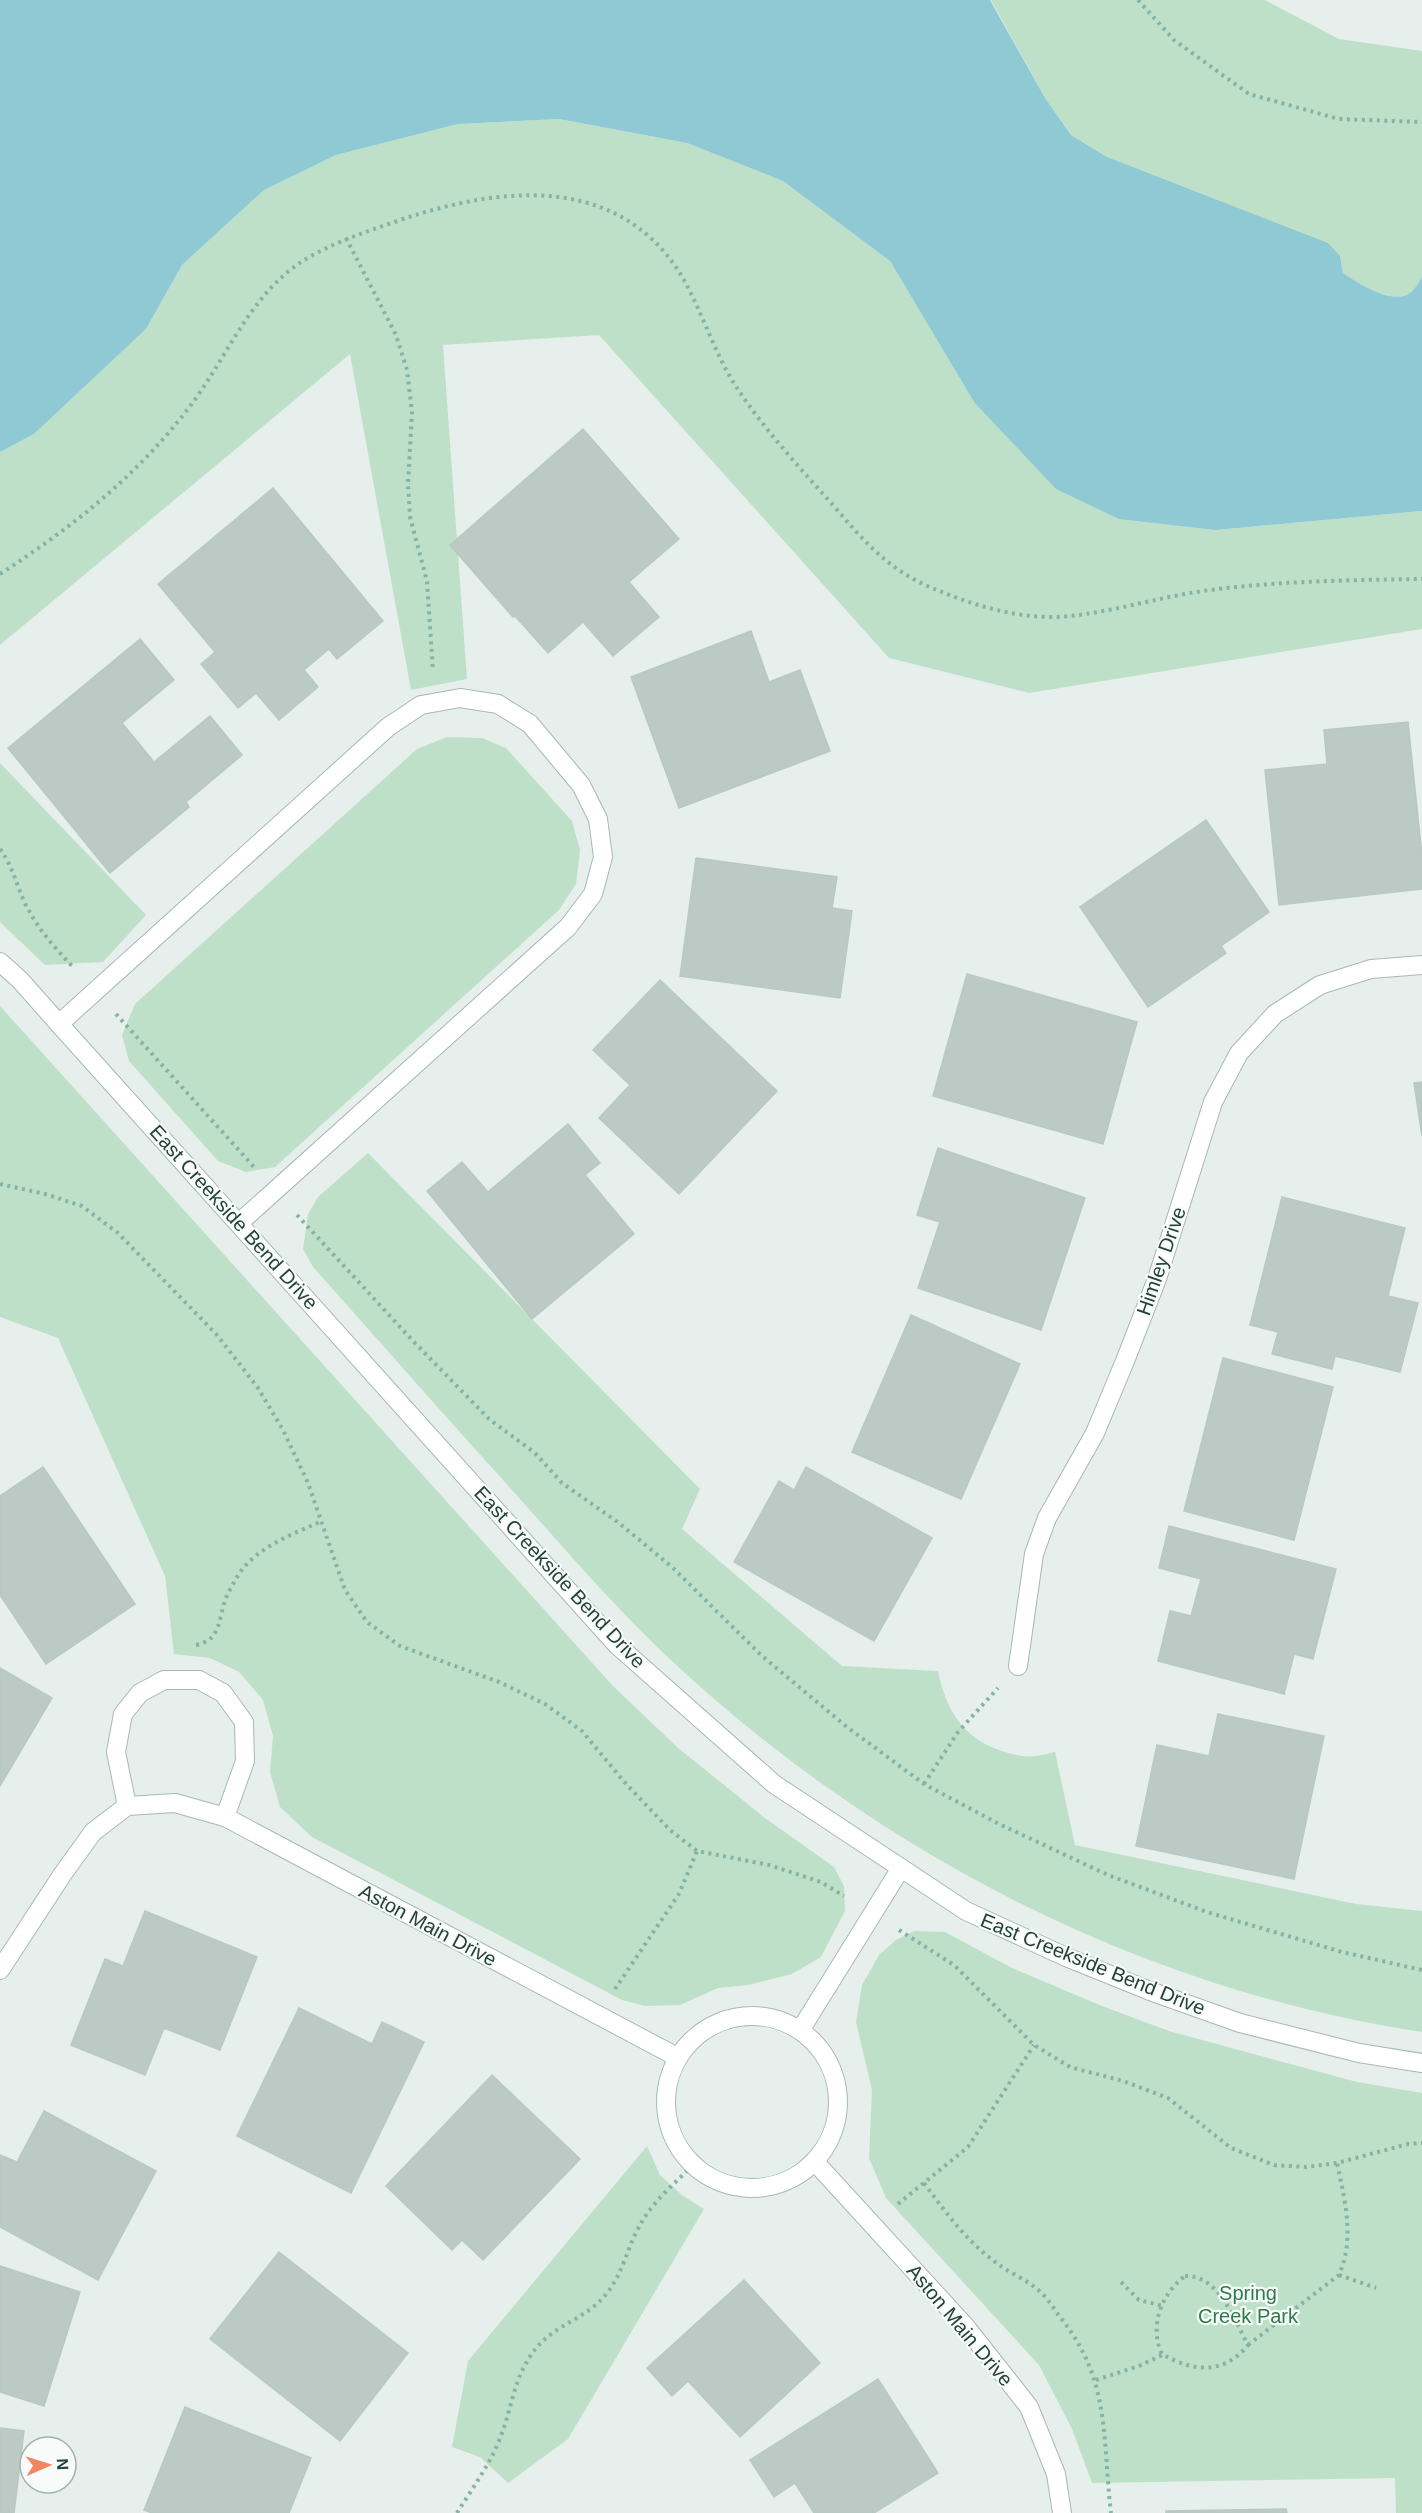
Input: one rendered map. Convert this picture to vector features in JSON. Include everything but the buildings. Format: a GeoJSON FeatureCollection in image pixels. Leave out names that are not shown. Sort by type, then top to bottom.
{"type":"FeatureCollection","features":[{"type":"Feature","properties":{"kind":"street"},"geometry":{"type":"LineString","coordinates":[[59,1024],[388,727],[421,705],[460,698],[498,704],[530,724],[581,786],[598,819],[603,857],[593,894],[568,927],[239,1223]]}},
{"type":"Feature","properties":{"kind":"street","name":"East Creekside Bend Drive"},"geometry":{"type":"LineString","coordinates":[[0,962],[20,980],[617,1645],[774,1784],[966,1911],[1066,1957],[1150,1991],[1240,2023],[1359,2053],[1422,2063]]}},
{"type":"Feature","properties":{"kind":"street","name":"Himley Drive"},"geometry":{"type":"LineString","coordinates":[[1018,1666],[1034,1554],[1047,1518],[1095,1433],[1121,1371],[1157,1279],[1213,1102],[1239,1053],[1275,1014],[1320,985],[1371,969],[1422,965]]}},
{"type":"Feature","properties":{"kind":"street"},"geometry":{"type":"LineString","coordinates":[[0,1970],[93,1832],[127,1806],[116,1752],[123,1714],[140,1693],[164,1680],[199,1680],[222,1693],[244,1722],[245,1761],[225,1817]]}},
{"type":"Feature","properties":{"kind":"street","name":"Aston Main Drive"},"geometry":{"type":"LineString","coordinates":[[127,1806],[176,1803],[225,1817],[677,2057]]}},
{"type":"Feature","properties":{"kind":"street"},"geometry":{"type":"LineString","coordinates":[[801,2029],[901,1868]]}},
{"type":"Feature","properties":{"kind":"street"},"geometry":{"type":"LineString","coordinates":[[733,2016],[769,2016],[801,2029],[827,2057],[839,2093],[834,2131],[815,2162],[790,2181],[759,2190],[727,2186],[699,2172],[678,2149],[666,2119],[666,2087],[677,2057],[701,2031],[733,2016]]}},
{"type":"Feature","properties":{"kind":"street","name":"Aston Main Drive"},"geometry":{"type":"LineString","coordinates":[[815,2162],[966,2327],[1029,2407],[1056,2474],[1062,2513]]}},
{"type":"Feature","properties":{"kind":"path"},"geometry":{"type":"LineString","coordinates":[[1138,0],[1174,40],[1249,94],[1339,119],[1422,122]]}},
{"type":"Feature","properties":{"kind":"path"},"geometry":{"type":"LineString","coordinates":[[0,574],[58,536],[135,471],[191,405],[252,311],[272,286],[307,258],[346,238],[429,211],[483,198],[524,194],[564,198],[617,214],[638,228],[668,255],[735,386],[787,453],[866,543],[899,572],[931,588],[982,607],[1026,615],[1066,616],[1206,591],[1297,582],[1422,579]]}},
{"type":"Feature","properties":{"kind":"path"},"geometry":{"type":"LineString","coordinates":[[346,238],[396,335],[406,370],[412,412],[408,484],[410,517],[428,581],[432,661],[438,702]]}},
{"type":"Feature","properties":{"kind":"path"},"geometry":{"type":"LineString","coordinates":[[0,849],[12,865],[25,903],[47,940],[413,1341],[489,1419],[535,1453],[562,1483],[619,1523],[672,1567],[762,1656],[846,1727],[924,1784],[999,1824],[1108,1875],[1207,1912],[1342,1952],[1422,1970]]}},
{"type":"Feature","properties":{"kind":"path"},"geometry":{"type":"LineString","coordinates":[[0,1184],[45,1194],[82,1206],[118,1233],[217,1335],[258,1388],[283,1430],[308,1483],[345,1590],[367,1622],[400,1646],[500,1682],[545,1704],[582,1731],[670,1830],[697,1851],[768,1865],[821,1882],[954,1965],[1034,2044],[1070,2067],[1123,2081],[1168,2098],[1231,2148],[1275,2165],[1306,2167],[1337,2163],[1408,2144],[1422,2143]]}},
{"type":"Feature","properties":{"kind":"path"},"geometry":{"type":"LineString","coordinates":[[192,1645],[203,1643],[216,1634],[226,1598],[238,1575],[249,1564],[266,1549],[322,1521]]}},
{"type":"Feature","properties":{"kind":"path"},"geometry":{"type":"LineString","coordinates":[[924,1784],[958,1732],[1018,1666]]}},
{"type":"Feature","properties":{"kind":"path"},"geometry":{"type":"LineString","coordinates":[[600,2017],[621,1977],[679,1894],[697,1851]]}},
{"type":"Feature","properties":{"kind":"path"},"geometry":{"type":"LineString","coordinates":[[873,2225],[968,2147],[1034,2044]]}},
{"type":"Feature","properties":{"kind":"path"},"geometry":{"type":"LineString","coordinates":[[1248,2345],[1216,2290],[1210,2283],[1199,2277],[1185,2276],[1177,2282],[1158,2313],[1156,2335],[1162,2354],[1188,2367],[1203,2369],[1239,2356],[1248,2345],[1339,2275],[1345,2261],[1348,2221],[1337,2163]]}},
{"type":"Feature","properties":{"kind":"path"},"geometry":{"type":"LineString","coordinates":[[457,2513],[494,2453],[527,2361],[541,2341],[562,2325],[588,2311],[606,2294],[618,2277],[640,2225],[663,2194],[693,2165]]}},
{"type":"Feature","properties":{"kind":"path"},"geometry":{"type":"LineString","coordinates":[[924,2183],[969,2240],[999,2265],[1036,2288],[1079,2343],[1096,2380],[1102,2409],[1111,2513]]}},
{"type":"Feature","properties":{"kind":"path"},"geometry":{"type":"LineString","coordinates":[[1339,2275],[1376,2288]]}},
{"type":"Feature","properties":{"kind":"path"},"geometry":{"type":"LineString","coordinates":[[1121,2282],[1139,2300],[1163,2306]]}},
{"type":"Feature","properties":{"kind":"path"},"geometry":{"type":"LineString","coordinates":[[1096,2380],[1139,2366],[1162,2354]]}},
{"type":"Feature","properties":{"kind":"green space"},"geometry":{"type":"Polygon","coordinates":[[[991,0],[1265,0],[1339,39],[1422,51],[1422,277],[1417,285],[1404,296],[1395,297],[1376,292],[1343,273],[1340,256],[1107,157],[1071,135],[1045,98],[991,0]]]}},
{"type":"Feature","properties":{"kind":"green space"},"geometry":{"type":"Polygon","coordinates":[[[559,119],[687,143],[783,181],[890,261],[974,402],[1216,530],[1422,511],[1422,629],[1029,693],[889,658],[599,335],[443,345],[467,679],[411,690],[350,354],[0,645],[0,452],[34,434],[146,329],[182,265],[264,190],[336,155],[458,124],[559,119]]]}},
{"type":"Feature","properties":{"kind":"green space"},"geometry":{"type":"Polygon","coordinates":[[[447,737],[482,738],[506,748],[572,821],[580,850],[576,884],[559,910],[275,1167],[246,1172],[218,1161],[129,1061],[122,1035],[135,1004],[417,749],[447,737]]]}},
{"type":"Feature","properties":{"kind":"green space"},"geometry":{"type":"Polygon","coordinates":[[[0,763],[146,915],[103,962],[45,965],[0,922],[0,763]]]}},
{"type":"Feature","properties":{"kind":"green space"},"geometry":{"type":"Polygon","coordinates":[[[0,1006],[613,1686],[677,1747],[765,1818],[834,1867],[844,1886],[845,1911],[821,1957],[792,1974],[748,1985],[718,1988],[680,2005],[645,2006],[622,2000],[312,1837],[280,1807],[270,1772],[273,1736],[263,1700],[239,1672],[210,1658],[174,1654],[165,1576],[58,1338],[0,1317],[0,1006]]]}},
{"type":"Feature","properties":{"kind":"green space"},"geometry":{"type":"Polygon","coordinates":[[[368,1153],[700,1489],[682,1529],[842,1666],[938,1671],[948,1704],[965,1729],[976,1739],[1005,1752],[1023,1756],[1055,1752],[1075,1845],[1356,1904],[1422,1911],[1422,2032],[1318,2012],[1216,1983],[1117,1947],[1020,1903],[927,1852],[838,1795],[753,1731],[673,1662],[611,1600],[313,1267],[303,1249],[308,1214],[318,1197],[368,1153]]]}},
{"type":"Feature","properties":{"kind":"green space","name":"Spring Creek Park"},"geometry":{"type":"Polygon","coordinates":[[[914,1931],[945,1932],[1012,1968],[1169,2031],[1357,2082],[1422,2093],[1422,2513],[1396,2513],[1395,2478],[1092,2483],[1072,2429],[1039,2365],[886,2198],[869,2158],[872,2090],[856,2022],[862,1985],[879,1955],[896,1940],[914,1931]]]}},
{"type":"Feature","properties":{"kind":"green space"},"geometry":{"type":"Polygon","coordinates":[[[647,2146],[660,2175],[682,2195],[704,2209],[568,2439],[508,2483],[480,2457],[452,2447],[468,2361],[647,2146]]]}},
{"type":"Feature","properties":{"kind":"water"},"geometry":{"type":"Polygon","coordinates":[[[0,0],[990,0],[1045,98],[1071,135],[1107,157],[1328,243],[1340,256],[1343,273],[1376,292],[1395,297],[1404,296],[1412,291],[1422,277],[1422,511],[1216,530],[1119,519],[1056,489],[974,402],[890,261],[783,181],[687,143],[559,119],[458,124],[336,155],[264,190],[182,265],[146,329],[34,434],[0,452],[0,0]]]}}]}
